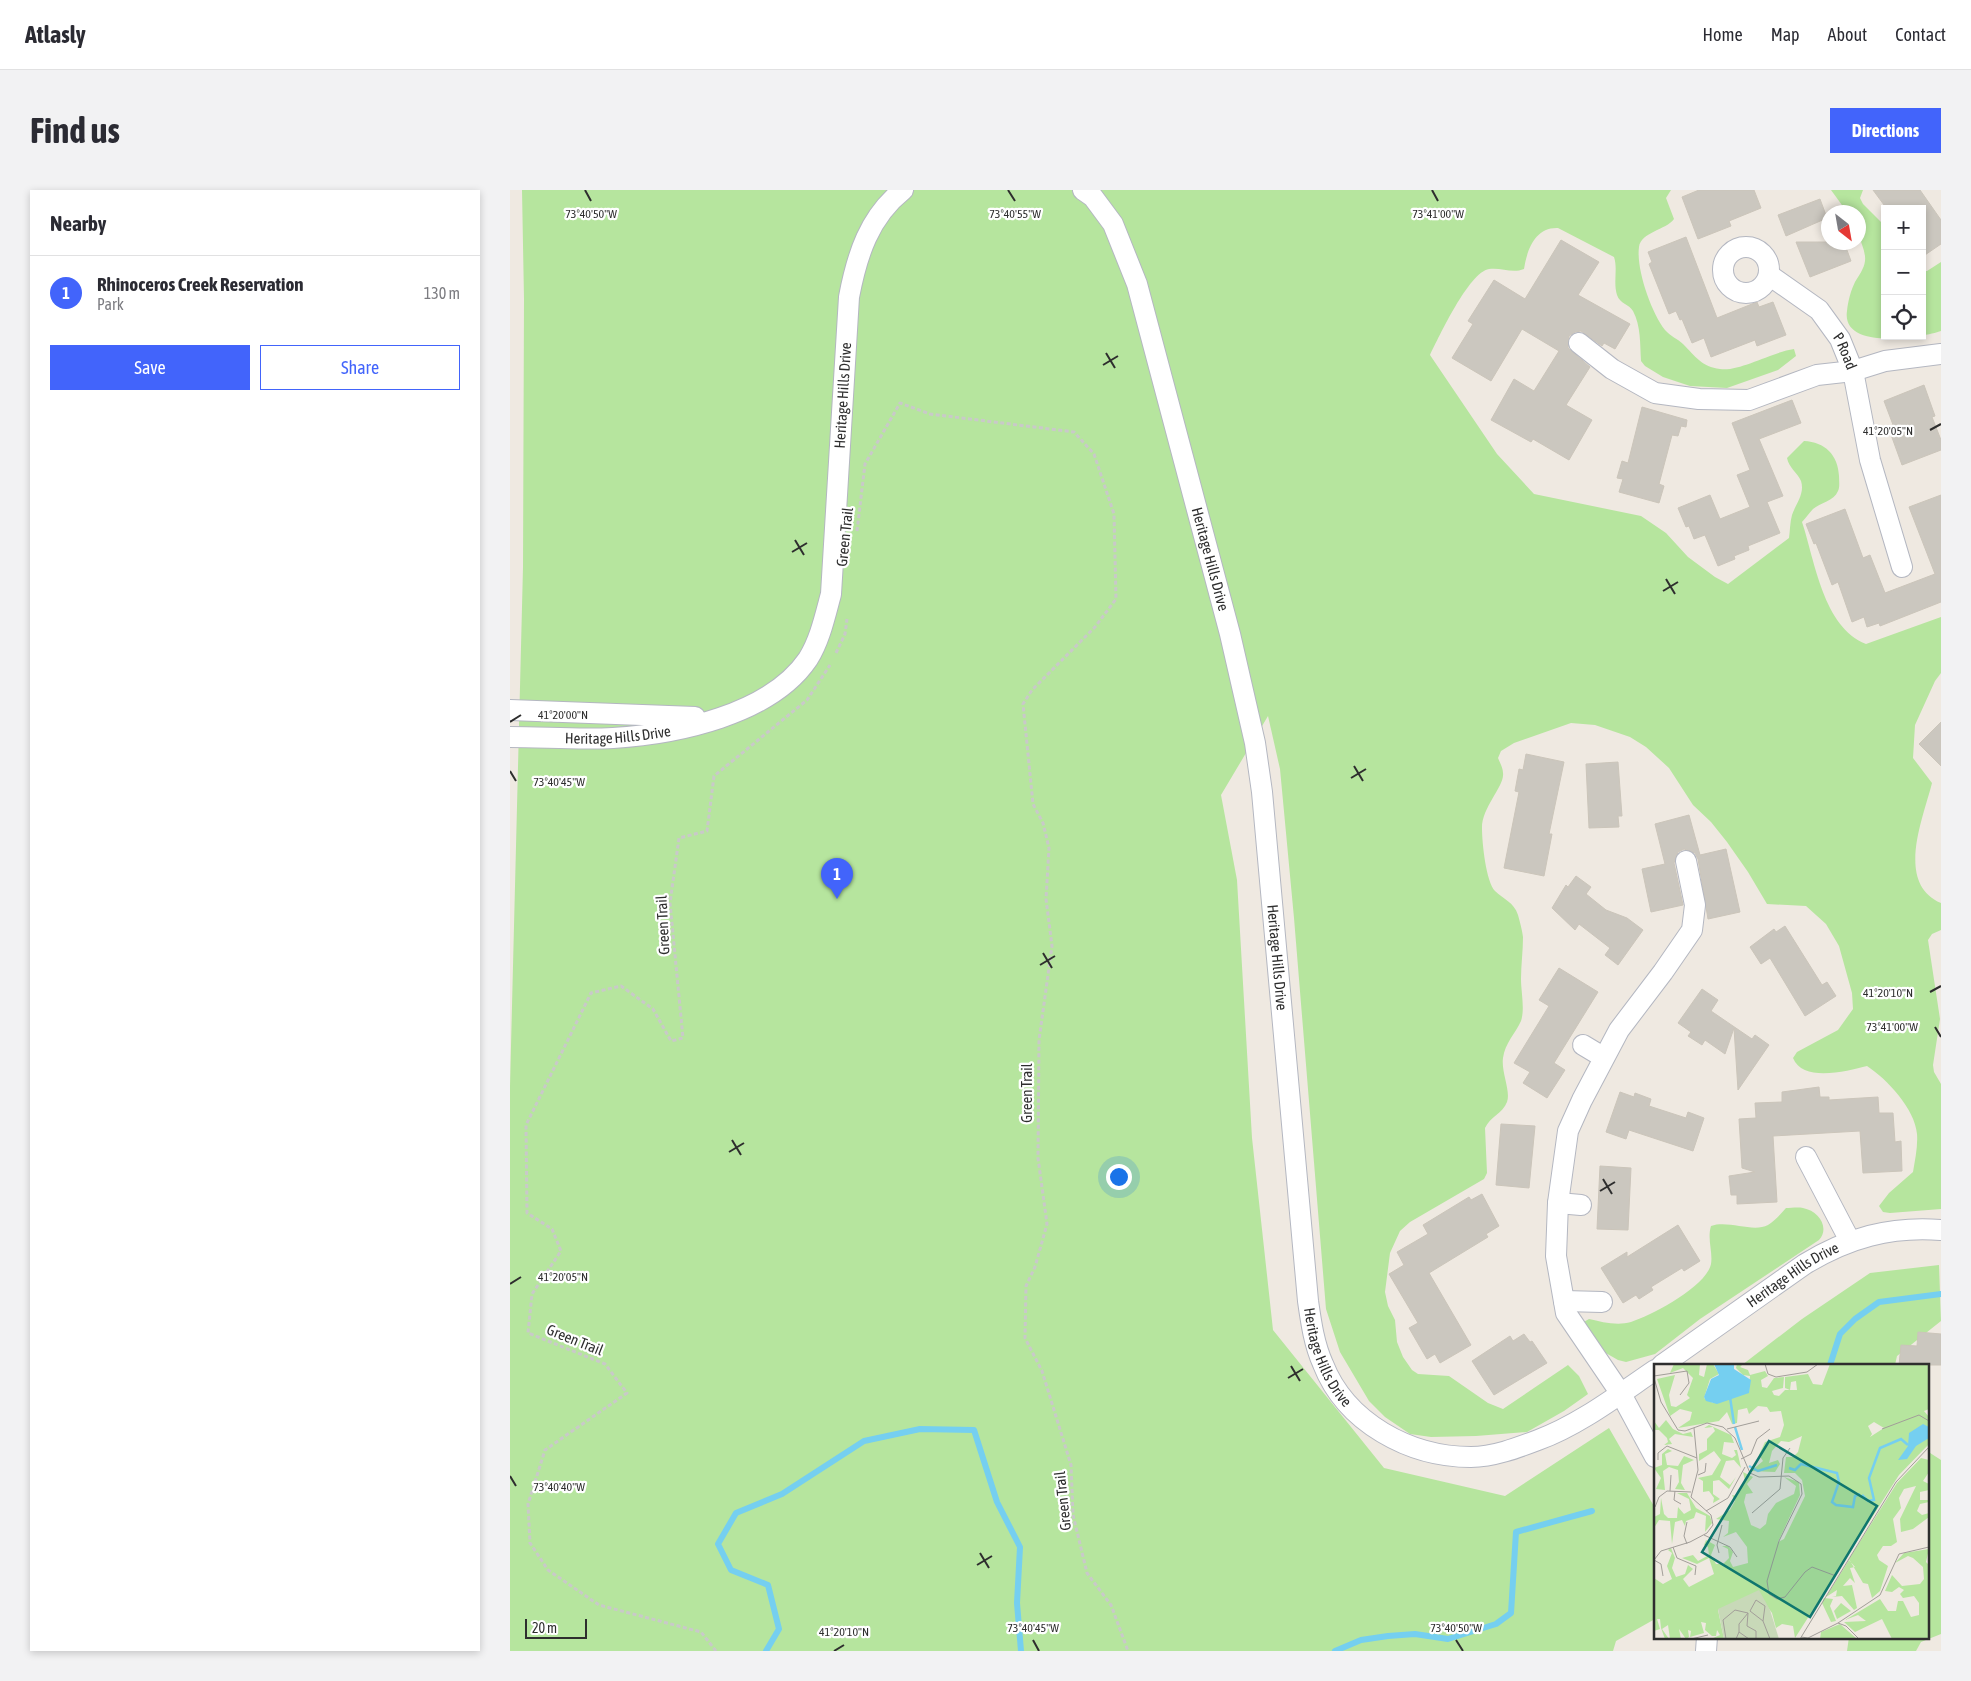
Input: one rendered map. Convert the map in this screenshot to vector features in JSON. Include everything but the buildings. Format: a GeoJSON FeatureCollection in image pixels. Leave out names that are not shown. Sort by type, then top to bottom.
{"type":"FeatureCollection","features":[{"type":"Feature","properties":{"kind":"street","name":"Heritage Hills Drive"},"geometry":{"type":"LineString","coordinates":[[510,737],[612,738],[678,728],[722,717],[756,704],[783,685],[807,659],[822,629],[831,594],[835,553],[849,297],[857,259],[869,229],[889,201],[904,190]]}},
{"type":"Feature","properties":{"kind":"street","name":"Heritage Hills Drive"},"geometry":{"type":"LineString","coordinates":[[1083,190],[1093,197],[1113,224],[1137,284],[1230,634],[1255,743],[1262,792],[1308,1301],[1313,1332],[1323,1364],[1335,1388],[1355,1412],[1379,1431],[1410,1446],[1441,1456],[1474,1457],[1506,1451],[1539,1440],[1621,1394],[1654,1371]]}},
{"type":"Feature","properties":{"kind":"street","name":"P Road"},"geometry":{"type":"LineString","coordinates":[[1769,275],[1819,310],[1840,338],[1853,370],[1885,361],[1941,354]]}},
{"type":"Feature","properties":{"kind":"street"},"geometry":{"type":"LineString","coordinates":[[1579,343],[1612,369],[1655,393],[1699,399],[1749,400],[1817,375],[1853,370],[1870,460],[1902,567]]}},
{"type":"Feature","properties":{"kind":"street","name":"Heritage Hills Drive"},"geometry":{"type":"LineString","coordinates":[[510,710],[722,717]]}},
{"type":"Feature","properties":{"kind":"street"},"geometry":{"type":"LineString","coordinates":[[1654,1455],[1621,1394],[1566,1313],[1556,1256],[1558,1204],[1568,1131],[1604,1057],[1619,1030],[1698,932],[1695,905],[1686,861]]}},
{"type":"Feature","properties":{"kind":"street"},"geometry":{"type":"LineString","coordinates":[[1582,1045],[1604,1057]]}},
{"type":"Feature","properties":{"kind":"street"},"geometry":{"type":"LineString","coordinates":[[1806,1157],[1850,1240]]}},
{"type":"Feature","properties":{"kind":"street"},"geometry":{"type":"LineString","coordinates":[[1558,1204],[1581,1205]]}},
{"type":"Feature","properties":{"kind":"street","name":"Heritage Hills Drive"},"geometry":{"type":"LineString","coordinates":[[1663,1364],[1805,1264],[1850,1240],[1910,1230],[1941,1230]]}},
{"type":"Feature","properties":{"kind":"street"},"geometry":{"type":"LineString","coordinates":[[1564,1301],[1602,1302]]}},
{"type":"Feature","properties":{"kind":"street"},"geometry":{"type":"LineString","coordinates":[[1706,1651],[1707,1638]]}},
{"type":"Feature","properties":{"kind":"path","name":"Green Trail"},"geometry":{"type":"LineString","coordinates":[[856,540],[865,464],[900,403],[930,414],[1074,432],[1094,454],[1114,514],[1116,599],[1095,627],[1032,690],[1023,704],[1033,804],[1043,823],[1049,848],[1046,899],[1052,946],[1039,1040],[1038,1067],[1038,1158],[1047,1224],[1035,1267],[1026,1286],[1024,1328],[1025,1338],[1042,1371],[1071,1465],[1073,1515],[1087,1573],[1111,1605],[1128,1651]]}},
{"type":"Feature","properties":{"kind":"path","name":"Green Trail"},"geometry":{"type":"LineString","coordinates":[[716,1651],[701,1632],[599,1605],[548,1570],[530,1543],[528,1504],[545,1450],[627,1394],[605,1364],[528,1333],[532,1294],[561,1251],[552,1229],[527,1213],[526,1125],[591,993],[621,986],[653,1009],[671,1041],[684,1038],[670,903],[679,838],[707,831],[714,776],[807,700],[828,670],[846,634],[848,615]]}},
{"type":"Feature","properties":{"kind":"green space"},"geometry":{"type":"Polygon","coordinates":[[[522,190],[1671,190],[1666,198],[1674,219],[1644,238],[1639,247],[1642,278],[1650,302],[1660,322],[1667,332],[1681,342],[1699,360],[1714,368],[1736,368],[1794,349],[1796,356],[1778,370],[1727,388],[1690,386],[1663,377],[1645,366],[1641,361],[1640,335],[1636,317],[1633,311],[1617,295],[1614,257],[1558,228],[1543,231],[1538,236],[1527,254],[1524,269],[1515,271],[1489,269],[1481,273],[1455,306],[1430,355],[1497,454],[1534,494],[1641,516],[1666,533],[1688,557],[1728,584],[1789,538],[1792,515],[1801,494],[1802,486],[1801,481],[1789,465],[1787,458],[1804,441],[1824,447],[1836,462],[1839,488],[1830,500],[1813,509],[1802,522],[1823,591],[1830,608],[1840,623],[1851,635],[1866,644],[1941,617],[1941,673],[1935,681],[1915,725],[1913,758],[1932,783],[1919,832],[1916,866],[1919,881],[1927,894],[1941,903],[1941,930],[1932,934],[1928,940],[1940,1019],[1933,1065],[1934,1072],[1941,1084],[1941,1209],[1890,1213],[1883,1212],[1879,1206],[1889,1193],[1913,1172],[1917,1148],[1915,1124],[1906,1105],[1891,1087],[1867,1066],[1837,1072],[1816,1073],[1798,1066],[1793,1058],[1797,1052],[1838,1030],[1853,1009],[1852,993],[1839,946],[1826,924],[1806,906],[1767,904],[1727,842],[1711,822],[1693,805],[1669,768],[1646,747],[1630,737],[1595,725],[1571,723],[1514,743],[1501,751],[1498,758],[1503,778],[1485,813],[1482,829],[1489,879],[1495,891],[1511,904],[1516,911],[1523,937],[1522,1016],[1503,1058],[1508,1098],[1503,1109],[1485,1128],[1487,1173],[1484,1179],[1410,1222],[1400,1231],[1390,1253],[1385,1292],[1388,1306],[1395,1320],[1397,1342],[1403,1357],[1412,1370],[1418,1374],[1449,1376],[1488,1403],[1503,1409],[1568,1365],[1579,1376],[1588,1394],[1564,1411],[1527,1432],[1431,1437],[1410,1434],[1385,1417],[1369,1401],[1340,1352],[1326,1309],[1280,769],[1268,716],[1221,795],[1237,880],[1252,1138],[1273,1330],[1384,1468],[1505,1496],[1609,1428],[1654,1506],[1654,1620],[1616,1641],[1613,1651],[510,1651],[510,1086],[523,567],[524,299],[522,190]]]}},
{"type":"Feature","properties":{"kind":"green space"},"geometry":{"type":"Polygon","coordinates":[[[1831,190],[1863,190],[1860,198],[1864,205],[1842,205],[1831,190]]]}},
{"type":"Feature","properties":{"kind":"green space"},"geometry":{"type":"Polygon","coordinates":[[[1866,207],[1881,222],[1881,339],[1869,337],[1856,332],[1848,324],[1847,311],[1849,300],[1854,285],[1864,267],[1866,207]]]}},
{"type":"Feature","properties":{"kind":"green space"},"geometry":{"type":"Polygon","coordinates":[[[1941,262],[1941,331],[1926,335],[1926,271],[1941,262]]]}},
{"type":"Feature","properties":{"kind":"green space"},"geometry":{"type":"Polygon","coordinates":[[[1786,1208],[1803,1208],[1818,1216],[1823,1225],[1822,1235],[1819,1240],[1700,1319],[1655,1354],[1626,1362],[1618,1360],[1597,1348],[1582,1323],[1589,1319],[1615,1324],[1631,1322],[1664,1307],[1689,1291],[1699,1282],[1707,1273],[1711,1264],[1711,1226],[1725,1224],[1755,1228],[1762,1227],[1773,1222],[1786,1208]]]}},
{"type":"Feature","properties":{"kind":"green space"},"geometry":{"type":"Polygon","coordinates":[[[1939,1265],[1941,1321],[1897,1356],[1895,1364],[1743,1364],[1802,1319],[1870,1273],[1939,1265]]]}},
{"type":"Feature","properties":{"kind":"green space"},"geometry":{"type":"Polygon","coordinates":[[[1928,1452],[1941,1460],[1941,1634],[1921,1642],[1916,1651],[1847,1651],[1849,1638],[1928,1638],[1928,1452]]]}},
{"type":"Feature","properties":{"kind":"waterway"},"geometry":{"type":"LineString","coordinates":[[1830,1364],[1840,1334],[1855,1319],[1879,1302],[1941,1294]]}},
{"type":"Feature","properties":{"kind":"waterway"},"geometry":{"type":"LineString","coordinates":[[766,1651],[779,1629],[768,1585],[731,1570],[718,1544],[736,1513],[782,1494],[864,1441],[920,1429],[974,1430],[997,1502],[1020,1547],[1017,1603],[1021,1651]]}},
{"type":"Feature","properties":{"kind":"waterway"},"geometry":{"type":"LineString","coordinates":[[1335,1651],[1361,1640],[1388,1636],[1415,1634],[1448,1639],[1496,1624],[1511,1613],[1516,1532],[1592,1511]]}},
{"type":"Feature","properties":{"kind":"place","name":"Rhinoceros Creek Reservation"},"geometry":{"type":"Point","coordinates":[837,899]}}]}
